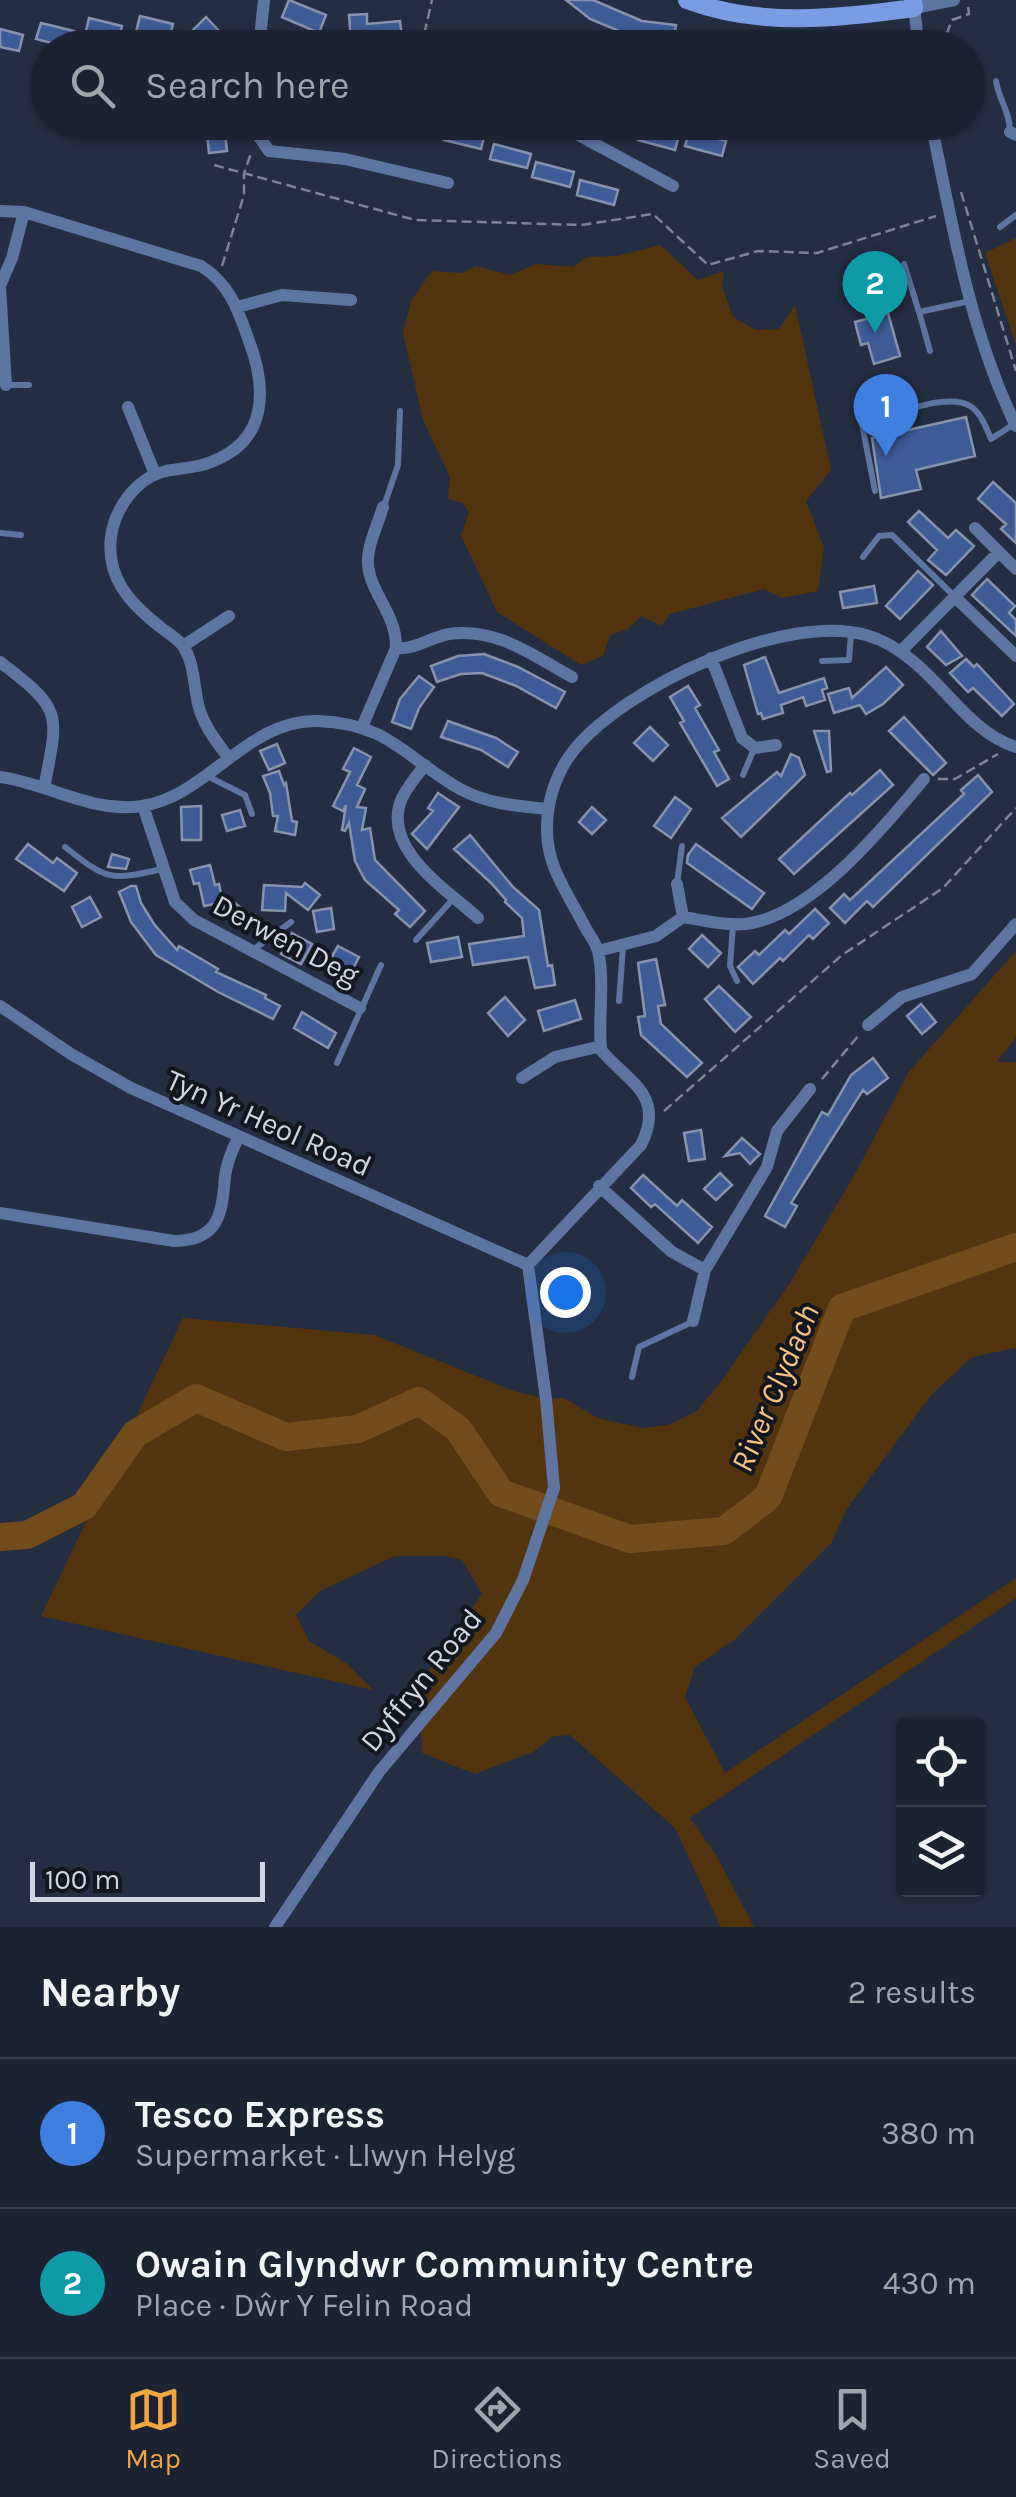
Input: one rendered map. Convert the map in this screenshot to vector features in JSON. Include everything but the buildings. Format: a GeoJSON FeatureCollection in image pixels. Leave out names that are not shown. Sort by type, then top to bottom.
{"type":"FeatureCollection","features":[{"type":"Feature","properties":{"kind":"street"},"geometry":{"type":"LineString","coordinates":[[261,30],[264,0]]}},
{"type":"Feature","properties":{"kind":"street"},"geometry":{"type":"LineString","coordinates":[[687,0],[711,9],[776,20],[836,18],[954,0]]}},
{"type":"Feature","properties":{"kind":"street"},"geometry":{"type":"LineString","coordinates":[[913,4],[917,30]]}},
{"type":"Feature","properties":{"kind":"street"},"geometry":{"type":"LineString","coordinates":[[264,140],[269,151],[345,160],[448,182]]}},
{"type":"Feature","properties":{"kind":"street"},"geometry":{"type":"LineString","coordinates":[[588,140],[673,186]]}},
{"type":"Feature","properties":{"kind":"street"},"geometry":{"type":"LineString","coordinates":[[935,140],[971,300],[1015,425]]}},
{"type":"Feature","properties":{"kind":"street"},"geometry":{"type":"LineString","coordinates":[[0,212],[24,212],[201,266],[218,277],[236,307],[261,376],[261,401],[253,426],[237,447],[214,461],[155,474],[134,490],[119,511],[111,536],[112,562],[127,598],[182,646],[203,718],[228,757]]}},
{"type":"Feature","properties":{"kind":"street"},"geometry":{"type":"LineString","coordinates":[[3,385],[0,287],[24,212]]}},
{"type":"Feature","properties":{"kind":"street"},"geometry":{"type":"LineString","coordinates":[[236,307],[282,295],[351,300]]}},
{"type":"Feature","properties":{"kind":"street"},"geometry":{"type":"LineString","coordinates":[[128,407],[155,474]]}},
{"type":"Feature","properties":{"kind":"street"},"geometry":{"type":"LineString","coordinates":[[362,727],[396,648],[397,634],[371,578],[368,560],[383,507]]}},
{"type":"Feature","properties":{"kind":"street"},"geometry":{"type":"LineString","coordinates":[[975,528],[1016,568]]}},
{"type":"Feature","properties":{"kind":"street"},"geometry":{"type":"LineString","coordinates":[[901,651],[999,552]]}},
{"type":"Feature","properties":{"kind":"street"},"geometry":{"type":"LineString","coordinates":[[955,597],[1016,657],[1003,670]]}},
{"type":"Feature","properties":{"kind":"street"},"geometry":{"type":"LineString","coordinates":[[182,646],[229,616]]}},
{"type":"Feature","properties":{"kind":"street"},"geometry":{"type":"LineString","coordinates":[[528,1265],[641,1144],[649,1114],[641,1088],[608,1058],[601,1046],[598,950],[555,875],[548,842],[548,809],[558,776],[576,747],[624,704],[686,668],[711,658],[832,630],[880,640],[901,651],[986,730],[1014,746]]}},
{"type":"Feature","properties":{"kind":"street"},"geometry":{"type":"LineString","coordinates":[[396,648],[406,649],[446,634],[478,632],[498,636],[572,677]]}},
{"type":"Feature","properties":{"kind":"street"},"geometry":{"type":"LineString","coordinates":[[711,658],[742,738],[755,748],[776,745]]}},
{"type":"Feature","properties":{"kind":"street"},"geometry":{"type":"LineString","coordinates":[[0,662],[39,692],[53,714],[55,732],[44,788]]}},
{"type":"Feature","properties":{"kind":"street"},"geometry":{"type":"LineString","coordinates":[[0,776],[83,801],[143,806],[184,789],[272,730],[314,721],[362,727],[384,735],[459,788],[480,798],[498,804],[548,809]]}},
{"type":"Feature","properties":{"kind":"street"},"geometry":{"type":"LineString","coordinates":[[425,764],[402,798],[398,828],[409,853],[478,918]]}},
{"type":"Feature","properties":{"kind":"street"},"geometry":{"type":"LineString","coordinates":[[598,950],[656,936],[683,917],[743,925],[777,916],[828,881],[876,836],[924,778]]}},
{"type":"Feature","properties":{"kind":"street","name":"Derwen Deg"},"geometry":{"type":"LineString","coordinates":[[143,806],[175,902],[194,920],[360,1008]]}},
{"type":"Feature","properties":{"kind":"street"},"geometry":{"type":"LineString","coordinates":[[677,884],[683,917]]}},
{"type":"Feature","properties":{"kind":"street"},"geometry":{"type":"LineString","coordinates":[[868,1026],[902,997],[972,974],[1016,924]]}},
{"type":"Feature","properties":{"kind":"street","name":"Tyn Yr Heol Road"},"geometry":{"type":"LineString","coordinates":[[0,1006],[71,1054],[132,1088],[528,1265]]}},
{"type":"Feature","properties":{"kind":"street"},"geometry":{"type":"LineString","coordinates":[[522,1078],[555,1056],[601,1046]]}},
{"type":"Feature","properties":{"kind":"street"},"geometry":{"type":"LineString","coordinates":[[693,1321],[705,1270],[767,1167],[777,1130],[810,1089]]}},
{"type":"Feature","properties":{"kind":"street"},"geometry":{"type":"LineString","coordinates":[[0,1212],[174,1241],[193,1239],[210,1230],[220,1217],[226,1172],[238,1138]]}},
{"type":"Feature","properties":{"kind":"street"},"geometry":{"type":"LineString","coordinates":[[599,1186],[672,1252],[705,1270]]}},
{"type":"Feature","properties":{"kind":"street","name":"Dyffryn Road"},"geometry":{"type":"LineString","coordinates":[[275,1927],[379,1772],[496,1632],[523,1580],[554,1488],[528,1265]]}},
{"type":"Feature","properties":{"kind":"lane"},"geometry":{"type":"LineString","coordinates":[[996,82],[999,101],[1010,115],[1013,134]]}},
{"type":"Feature","properties":{"kind":"lane"},"geometry":{"type":"LineString","coordinates":[[1000,226],[1016,215]]}},
{"type":"Feature","properties":{"kind":"lane"},"geometry":{"type":"LineString","coordinates":[[904,264],[930,351]]}},
{"type":"Feature","properties":{"kind":"lane"},"geometry":{"type":"LineString","coordinates":[[919,312],[971,300]]}},
{"type":"Feature","properties":{"kind":"lane"},"geometry":{"type":"LineString","coordinates":[[3,385],[30,384]]}},
{"type":"Feature","properties":{"kind":"lane"},"geometry":{"type":"LineString","coordinates":[[875,491],[862,424],[948,400],[970,406],[985,423],[991,439],[1015,425]]}},
{"type":"Feature","properties":{"kind":"lane"},"geometry":{"type":"LineString","coordinates":[[383,507],[398,465],[400,410]]}},
{"type":"Feature","properties":{"kind":"lane"},"geometry":{"type":"LineString","coordinates":[[0,533],[21,535]]}},
{"type":"Feature","properties":{"kind":"lane"},"geometry":{"type":"LineString","coordinates":[[864,557],[879,536],[892,535],[955,597]]}},
{"type":"Feature","properties":{"kind":"lane"},"geometry":{"type":"LineString","coordinates":[[822,661],[849,660],[852,632]]}},
{"type":"Feature","properties":{"kind":"lane"},"geometry":{"type":"LineString","coordinates":[[743,775],[755,748]]}},
{"type":"Feature","properties":{"kind":"lane"},"geometry":{"type":"LineString","coordinates":[[206,775],[245,795],[252,814]]}},
{"type":"Feature","properties":{"kind":"lane"},"geometry":{"type":"LineString","coordinates":[[677,884],[682,846]]}},
{"type":"Feature","properties":{"kind":"lane"},"geometry":{"type":"LineString","coordinates":[[65,847],[104,876],[118,878],[163,868]]}},
{"type":"Feature","properties":{"kind":"lane"},"geometry":{"type":"LineString","coordinates":[[416,940],[454,897]]}},
{"type":"Feature","properties":{"kind":"lane"},"geometry":{"type":"LineString","coordinates":[[252,951],[291,922]]}},
{"type":"Feature","properties":{"kind":"lane"},"geometry":{"type":"LineString","coordinates":[[733,924],[730,966],[737,981]]}},
{"type":"Feature","properties":{"kind":"lane"},"geometry":{"type":"LineString","coordinates":[[619,1001],[624,946]]}},
{"type":"Feature","properties":{"kind":"lane"},"geometry":{"type":"LineString","coordinates":[[337,1063],[381,965]]}},
{"type":"Feature","properties":{"kind":"lane"},"geometry":{"type":"LineString","coordinates":[[632,1376],[639,1347],[693,1321]]}},
{"type":"Feature","properties":{"kind":"path"},"geometry":{"type":"LineString","coordinates":[[425,30],[432,0]]}},
{"type":"Feature","properties":{"kind":"path"},"geometry":{"type":"LineString","coordinates":[[948,30],[952,20],[969,14],[968,0]]}},
{"type":"Feature","properties":{"kind":"path"},"geometry":{"type":"LineString","coordinates":[[218,277],[244,195],[244,174],[255,140]]}},
{"type":"Feature","properties":{"kind":"path"},"geometry":{"type":"LineString","coordinates":[[214,165],[415,220],[581,226],[652,214],[708,265],[758,252],[817,253],[950,212]]}},
{"type":"Feature","properties":{"kind":"path"},"geometry":{"type":"LineString","coordinates":[[958,180],[1016,370]]}},
{"type":"Feature","properties":{"kind":"path"},"geometry":{"type":"LineString","coordinates":[[924,778],[955,779],[1014,746]]}},
{"type":"Feature","properties":{"kind":"path"},"geometry":{"type":"LineString","coordinates":[[649,1114],[660,1114],[842,955],[943,888],[1016,808]]}},
{"type":"Feature","properties":{"kind":"path"},"geometry":{"type":"LineString","coordinates":[[810,1089],[816,1087],[868,1026]]}},
{"type":"Feature","properties":{"kind":"shaded area"},"geometry":{"type":"Polygon","coordinates":[[[1016,238],[1016,345],[985,253],[1016,238]]]}},
{"type":"Feature","properties":{"kind":"shaded area"},"geometry":{"type":"Polygon","coordinates":[[[660,245],[698,280],[724,271],[722,286],[733,317],[756,330],[779,329],[795,305],[831,470],[806,501],[824,548],[818,591],[782,598],[764,589],[670,614],[662,626],[641,616],[628,629],[610,635],[603,656],[581,665],[497,612],[461,535],[469,513],[463,503],[448,499],[450,477],[423,420],[403,333],[411,301],[432,271],[462,273],[476,266],[510,275],[536,264],[573,267],[587,257],[617,256],[660,245]]]}},
{"type":"Feature","properties":{"kind":"shaded area"},"geometry":{"type":"Polygon","coordinates":[[[1016,951],[1016,1037],[997,1062],[1016,1062],[1016,1348],[972,1357],[932,1394],[846,1510],[832,1542],[734,1640],[695,1667],[685,1697],[725,1773],[1016,1578],[1016,1598],[690,1818],[715,1853],[754,1927],[721,1927],[675,1828],[570,1735],[554,1736],[533,1752],[475,1774],[422,1753],[419,1696],[430,1668],[482,1594],[462,1560],[395,1556],[320,1591],[296,1615],[309,1641],[346,1663],[373,1690],[41,1616],[183,1318],[374,1335],[514,1391],[546,1399],[563,1398],[600,1419],[643,1428],[669,1425],[698,1410],[790,1283],[854,1176],[908,1073],[1016,951]]]}},
{"type":"Feature","properties":{"kind":"waterway","name":"River Clydach"},"geometry":{"type":"LineString","coordinates":[[0,1537],[27,1535],[84,1506],[135,1434],[196,1398],[286,1437],[358,1429],[419,1401],[458,1429],[501,1493],[630,1539],[724,1531],[768,1497],[842,1308],[1016,1247]]}},
{"type":"Feature","properties":{"kind":"place","name":"Owain Glyndwr Community Centre"},"geometry":{"type":"Point","coordinates":[875,333]}},
{"type":"Feature","properties":{"kind":"place","name":"Tesco Express"},"geometry":{"type":"Point","coordinates":[886,456]}}]}
